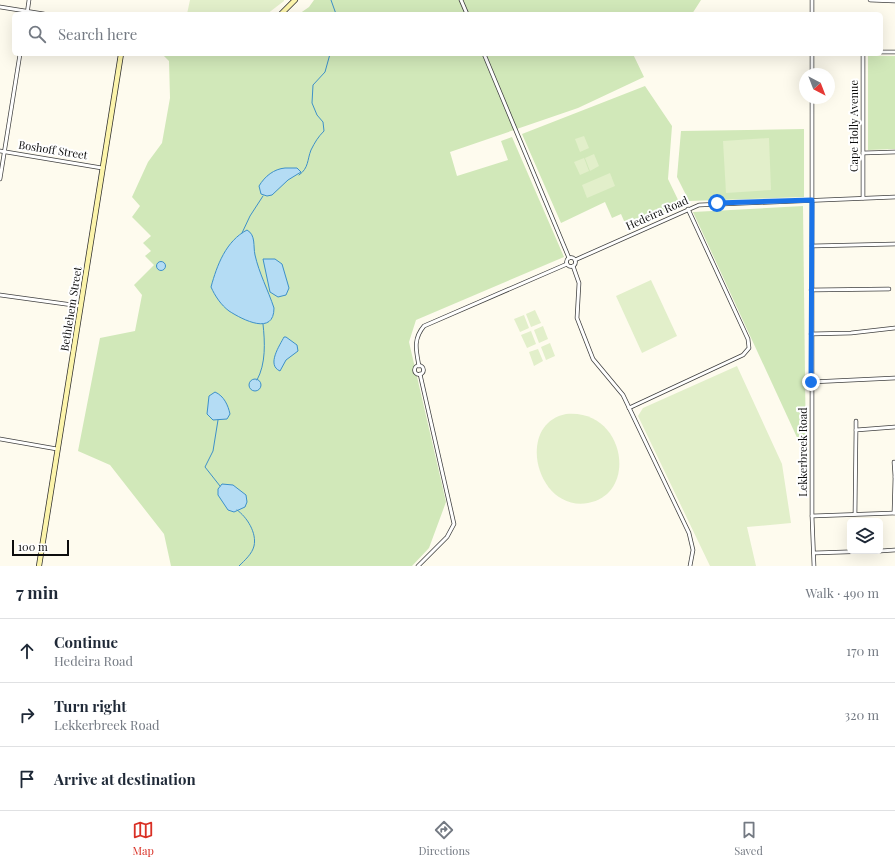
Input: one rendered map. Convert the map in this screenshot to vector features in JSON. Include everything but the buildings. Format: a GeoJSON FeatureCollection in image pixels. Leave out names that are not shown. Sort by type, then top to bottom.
{"type":"FeatureCollection","features":[{"type":"Feature","properties":{"kind":"main road"},"geometry":{"type":"LineString","coordinates":[[283,12],[295,0]]}},
{"type":"Feature","properties":{"kind":"main road","name":"Bethlehem Street"},"geometry":{"type":"LineString","coordinates":[[39,566],[121,56]]}},
{"type":"Feature","properties":{"kind":"street"},"geometry":{"type":"LineString","coordinates":[[27,12],[29,0]]}},
{"type":"Feature","properties":{"kind":"street"},"geometry":{"type":"LineString","coordinates":[[461,0],[466,12]]}},
{"type":"Feature","properties":{"kind":"street"},"geometry":{"type":"LineString","coordinates":[[812,0],[812,12]]}},
{"type":"Feature","properties":{"kind":"street"},"geometry":{"type":"LineString","coordinates":[[870,0],[895,1]]}},
{"type":"Feature","properties":{"kind":"street"},"geometry":{"type":"LineString","coordinates":[[0,7],[22,12]]}},
{"type":"Feature","properties":{"kind":"street"},"geometry":{"type":"LineString","coordinates":[[883,52],[895,52]]}},
{"type":"Feature","properties":{"kind":"street"},"geometry":{"type":"LineString","coordinates":[[0,180],[20,56]]}},
{"type":"Feature","properties":{"kind":"street"},"geometry":{"type":"LineString","coordinates":[[485,56],[569,258],[567,264]]}},
{"type":"Feature","properties":{"kind":"street"},"geometry":{"type":"LineString","coordinates":[[812,56],[812,68]]}},
{"type":"Feature","properties":{"kind":"street","name":"Cape Holly Avenue"},"geometry":{"type":"LineString","coordinates":[[863,56],[863,198]]}},
{"type":"Feature","properties":{"kind":"street","name":"Lekkerbreek Road"},"geometry":{"type":"LineString","coordinates":[[812,104],[811,382],[814,566]]}},
{"type":"Feature","properties":{"kind":"street","name":"Boshoff Street"},"geometry":{"type":"LineString","coordinates":[[0,151],[102,168]]}},
{"type":"Feature","properties":{"kind":"street"},"geometry":{"type":"LineString","coordinates":[[863,153],[895,152]]}},
{"type":"Feature","properties":{"kind":"street","name":"Hedeira Road"},"geometry":{"type":"LineString","coordinates":[[575,260],[699,205],[717,203],[895,197]]}},
{"type":"Feature","properties":{"kind":"street"},"geometry":{"type":"LineString","coordinates":[[629,408],[743,355],[749,348],[748,339],[688,209]]}},
{"type":"Feature","properties":{"kind":"street"},"geometry":{"type":"LineString","coordinates":[[812,246],[895,244]]}},
{"type":"Feature","properties":{"kind":"street"},"geometry":{"type":"LineString","coordinates":[[569,258],[575,260],[573,266],[579,283],[576,311],[580,328],[593,359],[619,389],[689,533],[693,550],[690,566]]}},
{"type":"Feature","properties":{"kind":"street"},"geometry":{"type":"LineString","coordinates":[[420,374],[424,369],[419,366],[415,345],[418,334],[424,326],[567,264],[573,266]]}},
{"type":"Feature","properties":{"kind":"street"},"geometry":{"type":"LineString","coordinates":[[811,290],[889,289]]}},
{"type":"Feature","properties":{"kind":"street"},"geometry":{"type":"LineString","coordinates":[[0,295],[80,306]]}},
{"type":"Feature","properties":{"kind":"street"},"geometry":{"type":"LineString","coordinates":[[812,334],[851,333],[895,328]]}},
{"type":"Feature","properties":{"kind":"street"},"geometry":{"type":"LineString","coordinates":[[418,566],[447,537],[454,524],[420,374],[415,370],[419,366]]}},
{"type":"Feature","properties":{"kind":"street"},"geometry":{"type":"LineString","coordinates":[[811,382],[895,378]]}},
{"type":"Feature","properties":{"kind":"street"},"geometry":{"type":"LineString","coordinates":[[855,514],[856,421]]}},
{"type":"Feature","properties":{"kind":"street"},"geometry":{"type":"LineString","coordinates":[[856,430],[895,427]]}},
{"type":"Feature","properties":{"kind":"street"},"geometry":{"type":"LineString","coordinates":[[0,440],[57,449]]}},
{"type":"Feature","properties":{"kind":"street"},"geometry":{"type":"LineString","coordinates":[[812,516],[895,513],[894,462]]}},
{"type":"Feature","properties":{"kind":"street"},"geometry":{"type":"LineString","coordinates":[[883,551],[895,550]]}},
{"type":"Feature","properties":{"kind":"street"},"geometry":{"type":"LineString","coordinates":[[814,553],[847,552]]}},
{"type":"Feature","properties":{"kind":"green space"},"geometry":{"type":"Polygon","coordinates":[[[190,0],[284,0],[270,12],[187,12],[190,0]]]}},
{"type":"Feature","properties":{"kind":"green space"},"geometry":{"type":"Polygon","coordinates":[[[314,0],[701,0],[693,12],[302,12],[309,7],[314,0]]]}},
{"type":"Feature","properties":{"kind":"green space"},"geometry":{"type":"Polygon","coordinates":[[[164,56],[634,56],[644,77],[578,108],[450,152],[457,176],[508,160],[501,141],[512,137],[564,257],[416,320],[409,342],[446,502],[429,548],[412,566],[171,566],[164,534],[110,465],[78,451],[100,338],[135,331],[142,295],[134,285],[154,265],[145,256],[151,251],[143,243],[151,236],[132,217],[140,206],[132,197],[148,162],[162,143],[170,98],[169,61],[164,56]]]}},
{"type":"Feature","properties":{"kind":"green space"},"geometry":{"type":"Polygon","coordinates":[[[868,56],[895,56],[895,149],[868,150],[868,56]]]}},
{"type":"Feature","properties":{"kind":"green space"},"geometry":{"type":"Polygon","coordinates":[[[645,86],[672,126],[668,179],[681,206],[628,230],[621,214],[612,218],[605,202],[561,223],[522,134],[645,86]]]}},
{"type":"Feature","properties":{"kind":"green space"},"geometry":{"type":"Polygon","coordinates":[[[804,129],[804,197],[689,201],[677,177],[681,131],[804,129]]]}},
{"type":"Feature","properties":{"kind":"green space"},"geometry":{"type":"Polygon","coordinates":[[[584,136],[589,148],[580,152],[575,139],[584,136]]]}},
{"type":"Feature","properties":{"kind":"green space"},"geometry":{"type":"Polygon","coordinates":[[[769,138],[771,190],[726,193],[723,141],[769,138]]]}},
{"type":"Feature","properties":{"kind":"green space"},"geometry":{"type":"Polygon","coordinates":[[[594,154],[599,166],[590,171],[585,158],[594,154]]]}},
{"type":"Feature","properties":{"kind":"green space"},"geometry":{"type":"Polygon","coordinates":[[[584,158],[589,171],[580,175],[574,162],[584,158]]]}},
{"type":"Feature","properties":{"kind":"green space"},"geometry":{"type":"Polygon","coordinates":[[[610,173],[615,186],[587,198],[582,185],[610,173]]]}},
{"type":"Feature","properties":{"kind":"green space"},"geometry":{"type":"Polygon","coordinates":[[[803,206],[806,457],[693,212],[803,206]]]}},
{"type":"Feature","properties":{"kind":"green space"},"geometry":{"type":"Polygon","coordinates":[[[651,280],[677,336],[642,353],[616,296],[651,280]]]}},
{"type":"Feature","properties":{"kind":"green space"},"geometry":{"type":"Polygon","coordinates":[[[535,310],[541,323],[531,327],[526,314],[535,310]]]}},
{"type":"Feature","properties":{"kind":"green space"},"geometry":{"type":"Polygon","coordinates":[[[524,315],[529,328],[520,332],[514,319],[524,315]]]}},
{"type":"Feature","properties":{"kind":"green space"},"geometry":{"type":"Polygon","coordinates":[[[543,326],[548,339],[539,343],[534,330],[543,326]]]}},
{"type":"Feature","properties":{"kind":"green space"},"geometry":{"type":"Polygon","coordinates":[[[531,331],[536,344],[527,348],[521,335],[531,331]]]}},
{"type":"Feature","properties":{"kind":"green space"},"geometry":{"type":"Polygon","coordinates":[[[550,343],[555,356],[546,360],[541,347],[550,343]]]}},
{"type":"Feature","properties":{"kind":"green space"},"geometry":{"type":"Polygon","coordinates":[[[538,349],[543,361],[534,366],[529,352],[538,349]]]}},
{"type":"Feature","properties":{"kind":"green space"},"geometry":{"type":"Polygon","coordinates":[[[737,366],[782,464],[791,523],[747,527],[756,566],[710,566],[638,416],[643,408],[737,366]]]}},
{"type":"Feature","properties":{"kind":"green space"},"geometry":{"type":"Polygon","coordinates":[[[566,414],[586,416],[602,424],[612,437],[618,453],[619,469],[614,484],[604,496],[588,503],[570,502],[555,494],[545,481],[538,466],[537,449],[541,433],[550,421],[566,414]]]}},
{"type":"Feature","properties":{"kind":"water"},"geometry":{"type":"Polygon","coordinates":[[[285,168],[297,168],[301,172],[288,180],[272,195],[267,196],[261,194],[259,186],[264,179],[274,171],[285,168]]]}},
{"type":"Feature","properties":{"kind":"water"},"geometry":{"type":"Polygon","coordinates":[[[247,230],[252,235],[257,262],[274,308],[273,317],[269,322],[263,324],[249,321],[229,311],[218,300],[211,287],[223,254],[233,240],[247,230]]]}},
{"type":"Feature","properties":{"kind":"water"},"geometry":{"type":"Polygon","coordinates":[[[263,259],[275,259],[282,264],[289,288],[286,295],[278,297],[270,292],[263,259]]]}},
{"type":"Feature","properties":{"kind":"water"},"geometry":{"type":"Polygon","coordinates":[[[161,261],[166,266],[161,271],[156,266],[161,261]]]}},
{"type":"Feature","properties":{"kind":"water"},"geometry":{"type":"Polygon","coordinates":[[[284,337],[297,345],[298,351],[286,360],[280,371],[276,368],[274,360],[277,350],[284,337]]]}},
{"type":"Feature","properties":{"kind":"water"},"geometry":{"type":"Polygon","coordinates":[[[257,379],[260,380],[260,390],[253,391],[250,390],[249,383],[250,380],[257,379]]]}},
{"type":"Feature","properties":{"kind":"water"},"geometry":{"type":"Polygon","coordinates":[[[215,392],[223,398],[227,404],[230,414],[227,419],[213,420],[207,414],[209,396],[215,392]]]}},
{"type":"Feature","properties":{"kind":"water"},"geometry":{"type":"Polygon","coordinates":[[[222,484],[233,485],[246,495],[247,502],[245,507],[234,512],[228,510],[218,495],[218,489],[222,484]]]}},
{"type":"Feature","properties":{"kind":"waterway"},"geometry":{"type":"LineString","coordinates":[[331,0],[335,12]]}},
{"type":"Feature","properties":{"kind":"waterway"},"geometry":{"type":"LineString","coordinates":[[299,175],[305,170],[311,150],[324,131],[323,122],[317,115],[312,103],[313,85],[325,72],[329,56]]}},
{"type":"Feature","properties":{"kind":"waterway"},"geometry":{"type":"LineString","coordinates":[[242,233],[250,216],[263,196]]}},
{"type":"Feature","properties":{"kind":"waterway"},"geometry":{"type":"LineString","coordinates":[[257,380],[263,360],[263,324]]}},
{"type":"Feature","properties":{"kind":"waterway"},"geometry":{"type":"LineString","coordinates":[[218,420],[213,451],[205,467],[220,486]]}},
{"type":"Feature","properties":{"kind":"waterway"},"geometry":{"type":"LineString","coordinates":[[237,510],[248,521],[253,531],[255,541],[252,552],[239,566]]}},
{"type":"Feature","properties":{"kind":"route"},"geometry":{"type":"LineString","coordinates":[[717,203],[812,200],[811,382]]}}]}
